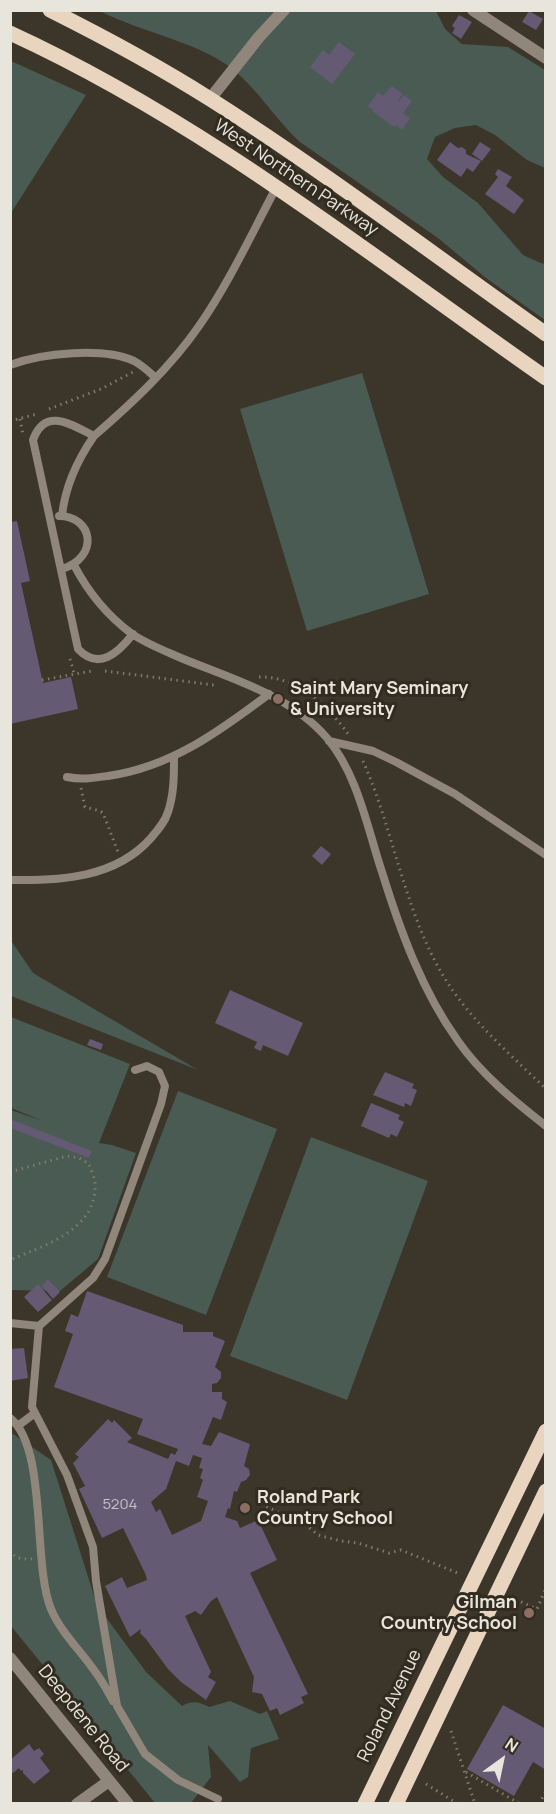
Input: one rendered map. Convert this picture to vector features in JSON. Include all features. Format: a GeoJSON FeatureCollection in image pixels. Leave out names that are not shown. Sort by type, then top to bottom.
{"type":"FeatureCollection","features":[{"type":"Feature","properties":{"kind":"main road","name":"West Northern Parkway"},"geometry":{"type":"LineString","coordinates":[[50,10],[155,66],[210,99],[546,334]]}},
{"type":"Feature","properties":{"kind":"main road","name":"West Northern Parkway"},"geometry":{"type":"LineString","coordinates":[[10,33],[43,48],[180,124],[277,186],[546,378]]}},
{"type":"Feature","properties":{"kind":"main road","name":"Roland Avenue"},"geometry":{"type":"LineString","coordinates":[[365,1803],[546,1431]]}},
{"type":"Feature","properties":{"kind":"main road"},"geometry":{"type":"LineString","coordinates":[[396,1803],[546,1491]]}},
{"type":"Feature","properties":{"kind":"street"},"geometry":{"type":"LineString","coordinates":[[210,99],[259,37],[284,10]]}},
{"type":"Feature","properties":{"kind":"street"},"geometry":{"type":"LineString","coordinates":[[473,10],[546,58]]}},
{"type":"Feature","properties":{"kind":"street","name":"Deepdene Road"},"geometry":{"type":"LineString","coordinates":[[10,1658],[128,1803]]}},
{"type":"Feature","properties":{"kind":"street"},"geometry":{"type":"LineString","coordinates":[[77,1803],[109,1780]]}},
{"type":"Feature","properties":{"kind":"lane"},"geometry":{"type":"LineString","coordinates":[[62,516],[71,479],[79,460],[94,436],[156,378],[200,325],[277,186]]}},
{"type":"Feature","properties":{"kind":"lane"},"geometry":{"type":"LineString","coordinates":[[10,365],[41,357],[96,354],[132,360],[156,378]]}},
{"type":"Feature","properties":{"kind":"lane"},"geometry":{"type":"LineString","coordinates":[[94,436],[56,420],[46,422],[36,432],[33,440],[78,649],[93,659],[110,656],[126,644],[133,634]]}},
{"type":"Feature","properties":{"kind":"lane"},"geometry":{"type":"LineString","coordinates":[[51,518],[62,516],[78,522],[87,536],[86,553],[74,565],[62,569]]}},
{"type":"Feature","properties":{"kind":"lane"},"geometry":{"type":"LineString","coordinates":[[74,565],[98,602],[133,634],[167,652],[269,694],[319,729],[350,776],[360,799],[389,895],[420,974],[437,1009],[459,1043],[489,1076],[517,1104],[546,1126]]}},
{"type":"Feature","properties":{"kind":"lane"},"geometry":{"type":"LineString","coordinates":[[67,777],[86,779],[113,776],[132,772],[174,757],[211,735],[269,694]]}},
{"type":"Feature","properties":{"kind":"lane"},"geometry":{"type":"LineString","coordinates":[[329,741],[373,751],[396,762],[455,794],[546,855]]}},
{"type":"Feature","properties":{"kind":"lane"},"geometry":{"type":"LineString","coordinates":[[10,880],[48,879],[98,872],[132,857],[159,829],[168,814],[174,782],[174,757]]}},
{"type":"Feature","properties":{"kind":"lane"},"geometry":{"type":"LineString","coordinates":[[117,1706],[96,1581],[93,1546],[68,1475],[32,1407],[39,1326],[93,1278],[105,1258],[161,1104],[165,1086],[159,1072],[147,1066],[135,1070]]}},
{"type":"Feature","properties":{"kind":"lane"},"geometry":{"type":"LineString","coordinates":[[10,1323],[39,1326]]}},
{"type":"Feature","properties":{"kind":"lane"},"geometry":{"type":"LineString","coordinates":[[19,1425],[35,1413]]}},
{"type":"Feature","properties":{"kind":"lane"},"geometry":{"type":"LineString","coordinates":[[10,1418],[19,1425],[29,1453],[36,1491],[42,1574],[51,1609],[69,1638],[97,1674],[145,1754],[178,1780],[218,1799]]}},
{"type":"Feature","properties":{"kind":"path"},"geometry":{"type":"LineString","coordinates":[[10,421],[42,413],[101,389],[135,371]]}},
{"type":"Feature","properties":{"kind":"path"},"geometry":{"type":"LineString","coordinates":[[42,680],[96,670],[221,685]]}},
{"type":"Feature","properties":{"kind":"path"},"geometry":{"type":"LineString","coordinates":[[254,677],[272,677],[283,680],[310,694],[338,719],[351,737]]}},
{"type":"Feature","properties":{"kind":"path"},"geometry":{"type":"LineString","coordinates":[[360,753],[399,867],[437,963],[451,987],[480,1023],[546,1089]]}},
{"type":"Feature","properties":{"kind":"path"},"geometry":{"type":"LineString","coordinates":[[81,793],[85,807],[103,813],[113,843],[121,856]]}},
{"type":"Feature","properties":{"kind":"path"},"geometry":{"type":"LineString","coordinates":[[10,1172],[67,1156],[79,1158],[89,1164],[95,1182],[92,1204],[71,1232],[54,1243],[10,1260]]}},
{"type":"Feature","properties":{"kind":"path"},"geometry":{"type":"LineString","coordinates":[[261,1504],[306,1525],[318,1535],[358,1543],[388,1553],[400,1550],[430,1560]]}},
{"type":"Feature","properties":{"kind":"path"},"geometry":{"type":"LineString","coordinates":[[10,1550],[13,1556],[22,1559],[42,1557]]}},
{"type":"Feature","properties":{"kind":"path"},"geometry":{"type":"LineString","coordinates":[[537,1610],[546,1588]]}},
{"type":"Feature","properties":{"kind":"path"},"geometry":{"type":"LineString","coordinates":[[451,1731],[474,1803]]}},
{"type":"Feature","properties":{"kind":"path"},"geometry":{"type":"LineString","coordinates":[[464,1772],[520,1803]]}},
{"type":"Feature","properties":{"kind":"path"},"geometry":{"type":"LineString","coordinates":[[426,1784],[458,1803]]}},
{"type":"Feature","properties":{"kind":"path"},"geometry":{"type":"LineString","coordinates":[[539,1803],[546,1791]]}},
{"type":"Feature","properties":{"kind":"path"},"geometry":{"type":"LineString","coordinates":[[507,1803],[515,1801]]}},
{"type":"Feature","properties":{"kind":"green space"},"geometry":{"type":"Polygon","coordinates":[[[100,11],[436,11],[445,29],[462,44],[508,47],[545,70],[545,168],[527,160],[495,135],[476,125],[455,128],[435,137],[427,159],[443,177],[478,203],[523,255],[543,264],[545,261],[545,320],[486,278],[438,238],[300,142],[256,92],[227,65],[198,49],[100,11]]]}},
{"type":"Feature","properties":{"kind":"green space"},"geometry":{"type":"Polygon","coordinates":[[[11,61],[86,95],[11,213],[11,61]]]}},
{"type":"Feature","properties":{"kind":"green space"},"geometry":{"type":"Polygon","coordinates":[[[362,373],[429,594],[307,631],[240,409],[362,373]]]}},
{"type":"Feature","properties":{"kind":"green space"},"geometry":{"type":"Polygon","coordinates":[[[10,939],[33,973],[198,1070],[11,996],[10,939]]]}},
{"type":"Feature","properties":{"kind":"green space"},"geometry":{"type":"Polygon","coordinates":[[[11,1017],[130,1064],[99,1143],[136,1153],[98,1259],[60,1291],[11,1290],[11,1110],[43,1121],[11,1108],[11,1017]]]}},
{"type":"Feature","properties":{"kind":"green space"},"geometry":{"type":"Polygon","coordinates":[[[178,1091],[277,1129],[206,1315],[107,1277],[178,1091]]]}},
{"type":"Feature","properties":{"kind":"green space"},"geometry":{"type":"Polygon","coordinates":[[[311,1137],[428,1181],[347,1400],[230,1356],[311,1137]]]}},
{"type":"Feature","properties":{"kind":"green space"},"geometry":{"type":"Polygon","coordinates":[[[10,1432],[51,1460],[97,1605],[146,1672],[182,1706],[196,1702],[209,1707],[230,1701],[260,1714],[267,1711],[279,1739],[251,1748],[248,1777],[240,1782],[208,1745],[211,1777],[191,1803],[155,1803],[11,1626],[10,1432]]]}},
{"type":"Feature","properties":{"kind":"building"},"geometry":{"type":"Polygon","coordinates":[[[529,11],[543,19],[536,30],[522,22],[529,11]]]}},
{"type":"Feature","properties":{"kind":"building"},"geometry":{"type":"Polygon","coordinates":[[[459,15],[472,22],[461,39],[452,33],[455,28],[452,26],[459,15]]]}},
{"type":"Feature","properties":{"kind":"building"},"geometry":{"type":"Polygon","coordinates":[[[339,42],[355,54],[332,84],[310,67],[323,50],[329,55],[339,42]]]}},
{"type":"Feature","properties":{"kind":"building"},"geometry":{"type":"Polygon","coordinates":[[[392,86],[403,94],[399,101],[404,95],[412,101],[403,113],[410,118],[402,130],[396,125],[394,127],[368,106],[378,92],[383,96],[392,86]]]}},
{"type":"Feature","properties":{"kind":"building"},"geometry":{"type":"Polygon","coordinates":[[[450,142],[458,148],[462,147],[466,150],[466,154],[481,161],[473,172],[467,168],[461,177],[437,160],[450,142]]]}},
{"type":"Feature","properties":{"kind":"building"},"geometry":{"type":"Polygon","coordinates":[[[480,142],[491,149],[482,161],[472,154],[480,142]]]}},
{"type":"Feature","properties":{"kind":"building"},"geometry":{"type":"Polygon","coordinates":[[[498,169],[512,177],[506,186],[524,200],[514,214],[485,194],[498,177],[495,174],[498,169]]]}},
{"type":"Feature","properties":{"kind":"building"},"geometry":{"type":"Polygon","coordinates":[[[17,521],[30,581],[21,583],[43,683],[71,677],[78,709],[10,724],[10,522],[17,521]]]}},
{"type":"Feature","properties":{"kind":"building"},"geometry":{"type":"Polygon","coordinates":[[[321,846],[331,854],[322,865],[312,856],[321,846]]]}},
{"type":"Feature","properties":{"kind":"building"},"geometry":{"type":"Polygon","coordinates":[[[230,990],[303,1023],[288,1056],[263,1045],[261,1051],[254,1048],[257,1042],[215,1023],[230,990]]]}},
{"type":"Feature","properties":{"kind":"building"},"geometry":{"type":"Polygon","coordinates":[[[90,1039],[103,1044],[101,1050],[87,1045],[90,1039]]]}},
{"type":"Feature","properties":{"kind":"building"},"geometry":{"type":"Polygon","coordinates":[[[385,1072],[414,1084],[412,1088],[417,1090],[411,1106],[405,1103],[404,1107],[373,1095],[385,1072]]]}},
{"type":"Feature","properties":{"kind":"building"},"geometry":{"type":"Polygon","coordinates":[[[371,1103],[400,1115],[398,1119],[404,1122],[397,1137],[391,1134],[389,1138],[361,1126],[371,1103]]]}},
{"type":"Feature","properties":{"kind":"building"},"geometry":{"type":"Polygon","coordinates":[[[10,1119],[92,1151],[89,1158],[10,1128],[10,1119]]]}},
{"type":"Feature","properties":{"kind":"building"},"geometry":{"type":"Polygon","coordinates":[[[48,1279],[60,1292],[53,1299],[42,1286],[48,1279]]]}},
{"type":"Feature","properties":{"kind":"building"},"geometry":{"type":"Polygon","coordinates":[[[38,1284],[52,1300],[38,1312],[24,1297],[38,1284]]]}},
{"type":"Feature","properties":{"kind":"building"},"geometry":{"type":"Polygon","coordinates":[[[87,1291],[183,1325],[183,1332],[213,1332],[213,1336],[225,1341],[215,1367],[221,1372],[221,1378],[217,1383],[212,1384],[212,1392],[222,1392],[222,1399],[227,1402],[221,1420],[213,1417],[202,1444],[211,1446],[219,1432],[250,1444],[244,1466],[249,1469],[250,1475],[241,1482],[237,1492],[234,1491],[230,1509],[228,1508],[225,1517],[237,1521],[240,1528],[258,1520],[277,1560],[250,1573],[308,1694],[301,1697],[304,1703],[280,1715],[277,1708],[270,1711],[262,1694],[252,1692],[254,1677],[217,1597],[211,1601],[201,1615],[195,1611],[185,1616],[211,1672],[208,1677],[216,1682],[206,1700],[181,1682],[168,1669],[140,1633],[141,1629],[130,1637],[105,1586],[122,1577],[127,1588],[147,1580],[145,1573],[123,1528],[102,1538],[79,1489],[85,1486],[73,1463],[79,1457],[75,1454],[108,1419],[112,1423],[114,1420],[132,1438],[127,1442],[168,1459],[171,1453],[175,1455],[178,1449],[137,1434],[143,1419],[54,1387],[73,1334],[65,1331],[71,1314],[78,1317],[87,1291]],[[193,1455],[189,1466],[176,1461],[166,1489],[151,1502],[156,1512],[160,1509],[172,1535],[201,1521],[208,1501],[197,1497],[203,1480],[200,1478],[203,1469],[199,1468],[202,1458],[193,1455]]]}},
{"type":"Feature","properties":{"kind":"building"},"geometry":{"type":"Polygon","coordinates":[[[24,1348],[28,1378],[10,1381],[10,1349],[24,1348]]]}},
{"type":"Feature","properties":{"kind":"building"},"geometry":{"type":"Polygon","coordinates":[[[503,1705],[546,1729],[546,1770],[533,1762],[514,1796],[467,1769],[503,1705]]]}},
{"type":"Feature","properties":{"kind":"building"},"geometry":{"type":"Polygon","coordinates":[[[29,1744],[34,1751],[39,1748],[44,1754],[40,1758],[50,1771],[34,1784],[23,1773],[23,1770],[19,1768],[13,1773],[10,1770],[10,1760],[29,1744]]]}},
{"type":"Feature","properties":{"kind":"place","name":"Saint Mary Seminary & University"},"geometry":{"type":"Point","coordinates":[278,699]}},
{"type":"Feature","properties":{"kind":"place","name":"Roland Park Country School"},"geometry":{"type":"Point","coordinates":[245,1508]}},
{"type":"Feature","properties":{"kind":"place","name":"Gilman Country School"},"geometry":{"type":"Point","coordinates":[529,1613]}}]}
